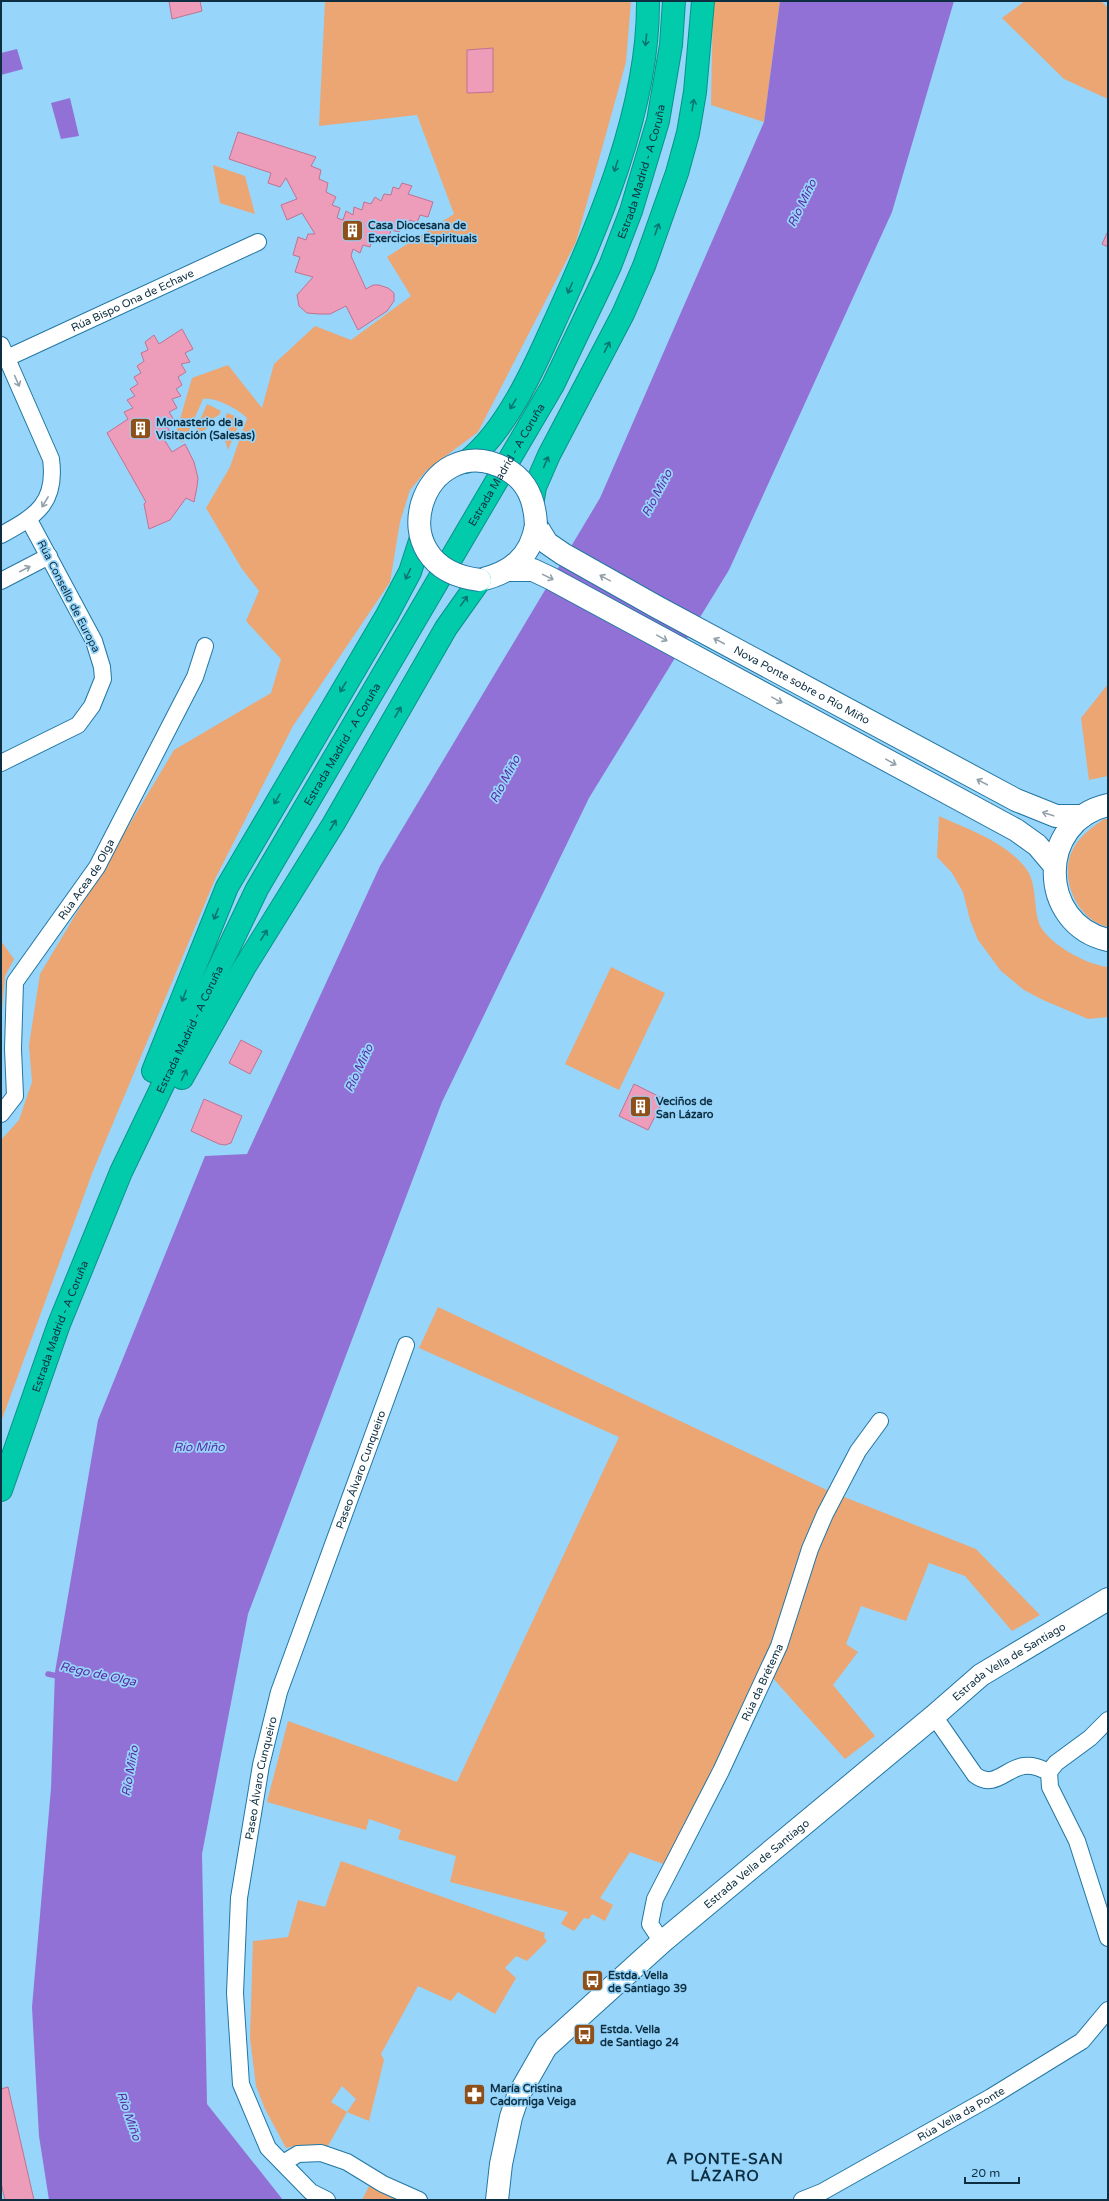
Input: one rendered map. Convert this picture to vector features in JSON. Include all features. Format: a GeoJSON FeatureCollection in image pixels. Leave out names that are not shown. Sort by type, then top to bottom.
{"type":"FeatureCollection","features":[{"type":"Feature","properties":{"kind":"highway"},"geometry":{"type":"LineString","coordinates":[[466,462],[481,451],[492,437],[524,385],[586,254],[605,202],[631,118],[644,49],[648,1]]}},
{"type":"Feature","properties":{"kind":"highway","name":"Estrada Madrid - A Coruña"},"geometry":{"type":"LineString","coordinates":[[1,1490],[59,1324],[128,1157],[257,888],[553,385],[586,320],[610,266],[631,211],[658,121],[671,45],[674,1]]}},
{"type":"Feature","properties":{"kind":"highway"},"geometry":{"type":"LineString","coordinates":[[533,499],[535,488],[549,455],[623,314],[644,266],[677,173],[688,133],[695,92],[703,1]]}},
{"type":"Feature","properties":{"kind":"highway"},"geometry":{"type":"LineString","coordinates":[[35,1392],[68,1274],[106,1172],[159,1059],[227,887],[387,615],[410,572],[421,538]]}},
{"type":"Feature","properties":{"kind":"highway"},"geometry":{"type":"LineString","coordinates":[[86,1258],[156,1134],[188,1066],[244,968],[334,823],[446,628],[480,580]]}},
{"type":"Feature","properties":{"kind":"main road"},"geometry":{"type":"LineString","coordinates":[[482,461],[498,465],[526,485],[533,499],[536,525],[530,547],[518,563],[510,570],[497,576],[480,580],[457,575],[441,567],[429,554],[421,538],[418,518],[422,499],[432,482],[448,469],[466,462],[482,461]]}},
{"type":"Feature","properties":{"kind":"main road","name":"Nova Ponte sobre o Río Miño"},"geometry":{"type":"LineString","coordinates":[[536,525],[547,543],[562,554],[1016,800],[1056,816],[1083,816]]}},
{"type":"Feature","properties":{"kind":"main road"},"geometry":{"type":"LineString","coordinates":[[510,570],[533,570],[550,578],[1016,830],[1037,845],[1054,865]]}},
{"type":"Feature","properties":{"kind":"main road"},"geometry":{"type":"LineString","coordinates":[[1108,805],[1083,816],[1063,838],[1054,865],[1056,889],[1066,911],[1082,928],[1092,935],[1108,940]]}},
{"type":"Feature","properties":{"kind":"main road","name":"Estrada Vella de Santiago"},"geometry":{"type":"LineString","coordinates":[[497,2200],[501,2164],[511,2117],[518,2096],[529,2073],[546,2047],[662,1942],[934,1716],[981,1675],[1108,1599]]}},
{"type":"Feature","properties":{"kind":"street","name":"Rúa Bispo Ona de Echave"},"geometry":{"type":"LineString","coordinates":[[1,535],[29,520],[41,508],[49,495],[53,471],[51,459],[4,352],[258,242]]}},
{"type":"Feature","properties":{"kind":"street","name":"Rúa Consello de Europa"},"geometry":{"type":"LineString","coordinates":[[1,763],[78,725],[92,706],[103,679],[102,667],[94,641],[29,520]]}},
{"type":"Feature","properties":{"kind":"street"},"geometry":{"type":"LineString","coordinates":[[1,581],[49,556]]}},
{"type":"Feature","properties":{"kind":"street","name":"Rúa Acea de Olga"},"geometry":{"type":"LineString","coordinates":[[1,1114],[15,1096],[15,982],[97,868],[195,677],[205,646]]}},
{"type":"Feature","properties":{"kind":"street","name":"Paseo Álvaro Cunqueiro"},"geometry":{"type":"LineString","coordinates":[[327,2200],[311,2192],[268,2148],[241,2084],[234,1993],[239,1898],[261,1765],[280,1692],[406,1345]]}},
{"type":"Feature","properties":{"kind":"street","name":"Rúa da Brétema"},"geometry":{"type":"LineString","coordinates":[[662,1942],[650,1924],[656,1899],[722,1771],[779,1646],[810,1549],[825,1514],[858,1451],[880,1421]]}},
{"type":"Feature","properties":{"kind":"street"},"geometry":{"type":"LineString","coordinates":[[934,1716],[976,1775],[982,1781],[990,1781],[1023,1766],[1037,1766],[1049,1772]]}},
{"type":"Feature","properties":{"kind":"street"},"geometry":{"type":"LineString","coordinates":[[1108,1720],[1090,1738],[1056,1763],[1049,1772],[1050,1787],[1077,1841],[1108,1938]]}},
{"type":"Feature","properties":{"kind":"street","name":"Rúa Vella da Ponte"},"geometry":{"type":"LineString","coordinates":[[802,2200],[836,2184],[991,2097],[1082,2041],[1108,2010]]}},
{"type":"Feature","properties":{"kind":"street"},"geometry":{"type":"LineString","coordinates":[[283,2163],[298,2154],[321,2153],[348,2162],[383,2184],[419,2200]]}},
{"type":"Feature","properties":{"kind":"shaded area"},"geometry":{"type":"Polygon","coordinates":[[[325,1],[631,1],[626,62],[576,242],[478,432],[427,470],[410,490],[400,522],[390,582],[293,726],[216,877],[93,1171],[1,1422],[1,1140],[19,1120],[32,1082],[29,1045],[40,974],[174,750],[271,693],[281,659],[246,621],[259,591],[242,569],[206,508],[230,467],[247,418],[226,404],[214,400],[203,399],[185,440],[183,442],[175,440],[192,378],[228,365],[262,408],[274,364],[315,326],[351,340],[411,296],[387,257],[454,214],[417,115],[319,126],[325,1]]]}},
{"type":"Feature","properties":{"kind":"shaded area"},"geometry":{"type":"Polygon","coordinates":[[[713,1],[780,1],[764,122],[711,105],[713,1]]]}},
{"type":"Feature","properties":{"kind":"shaded area"},"geometry":{"type":"Polygon","coordinates":[[[1025,1],[1101,1],[1108,8],[1108,99],[1064,79],[1002,18],[1025,1]]]}},
{"type":"Feature","properties":{"kind":"shaded area"},"geometry":{"type":"Polygon","coordinates":[[[213,165],[245,176],[255,214],[220,203],[213,165]]]}},
{"type":"Feature","properties":{"kind":"shaded area"},"geometry":{"type":"Polygon","coordinates":[[[207,404],[221,411],[219,415],[210,420],[208,428],[193,436],[207,404]]]}},
{"type":"Feature","properties":{"kind":"shaded area"},"geometry":{"type":"Polygon","coordinates":[[[227,413],[240,418],[241,420],[228,450],[223,434],[228,428],[225,419],[227,413]]]}},
{"type":"Feature","properties":{"kind":"shaded area"},"geometry":{"type":"Polygon","coordinates":[[[1108,684],[1108,776],[1089,780],[1081,718],[1108,684]]]}},
{"type":"Feature","properties":{"kind":"shaded area"},"geometry":{"type":"Polygon","coordinates":[[[939,816],[998,844],[1019,860],[1030,875],[1038,920],[1048,936],[1067,951],[1078,957],[1089,962],[1108,967],[1108,1017],[1088,1019],[1043,1000],[1024,990],[1001,971],[978,940],[970,920],[963,892],[952,873],[937,857],[939,816]]]}},
{"type":"Feature","properties":{"kind":"shaded area"},"geometry":{"type":"Polygon","coordinates":[[[1104,819],[1108,819],[1108,927],[1097,923],[1087,916],[1079,907],[1069,884],[1068,872],[1069,860],[1076,844],[1087,832],[1104,819]]]}},
{"type":"Feature","properties":{"kind":"shaded area"},"geometry":{"type":"Polygon","coordinates":[[[1,941],[14,959],[5,976],[2,1011],[1,1090],[1,941]]]}},
{"type":"Feature","properties":{"kind":"shaded area"},"geometry":{"type":"Polygon","coordinates":[[[611,967],[665,993],[619,1090],[565,1064],[611,967]]]}},
{"type":"Feature","properties":{"kind":"shaded area"},"geometry":{"type":"Polygon","coordinates":[[[438,1307],[829,1491],[780,1627],[669,1866],[630,1852],[600,1898],[613,1905],[605,1921],[592,1914],[589,1919],[584,1918],[574,1931],[561,1924],[568,1912],[450,1882],[456,1856],[398,1839],[401,1830],[369,1819],[366,1830],[267,1802],[288,1721],[457,1782],[619,1437],[419,1348],[438,1307]]]}},
{"type":"Feature","properties":{"kind":"shaded area"},"geometry":{"type":"Polygon","coordinates":[[[839,1495],[976,1549],[1040,1615],[1012,1631],[965,1576],[929,1563],[906,1621],[861,1606],[846,1644],[858,1652],[833,1685],[875,1736],[845,1759],[771,1676],[839,1495]]]}},
{"type":"Feature","properties":{"kind":"shaded area"},"geometry":{"type":"Polygon","coordinates":[[[341,1861],[545,1933],[544,1937],[547,1941],[527,1961],[516,1956],[505,1968],[516,1978],[495,2014],[458,1992],[451,2001],[418,1986],[381,2054],[384,2060],[369,2121],[347,2112],[328,2146],[299,2145],[286,2148],[265,2109],[256,2086],[250,2038],[253,1941],[288,1937],[298,1900],[325,1907],[341,1861]],[[342,2086],[331,2102],[347,2112],[356,2099],[342,2086]]]}},
{"type":"Feature","properties":{"kind":"shaded area"},"geometry":{"type":"Polygon","coordinates":[[[371,2182],[407,2200],[362,2200],[371,2182]]]}},
{"type":"Feature","properties":{"kind":"water","name":"Río Miño"},"geometry":{"type":"Polygon","coordinates":[[[780,1],[954,1],[892,212],[729,570],[589,798],[442,1102],[248,1614],[202,1854],[207,2104],[283,2200],[49,2200],[39,2136],[32,2007],[51,1788],[55,1672],[98,1420],[205,1156],[247,1154],[380,866],[600,498],[764,122],[780,1]]]}},
{"type":"Feature","properties":{"kind":"water"},"geometry":{"type":"Polygon","coordinates":[[[17,49],[23,69],[1,75],[1,53],[17,49]]]}},
{"type":"Feature","properties":{"kind":"water"},"geometry":{"type":"Polygon","coordinates":[[[70,98],[79,136],[61,139],[51,103],[70,98]]]}},
{"type":"Feature","properties":{"kind":"building"},"geometry":{"type":"Polygon","coordinates":[[[169,1],[200,1],[202,11],[172,19],[169,1]]]}},
{"type":"Feature","properties":{"kind":"building"},"geometry":{"type":"Polygon","coordinates":[[[493,48],[493,92],[467,93],[467,50],[493,48]]]}},
{"type":"Feature","properties":{"kind":"building","name":"Casa Diocesana de Exercicios Espirituais"},"geometry":{"type":"Polygon","coordinates":[[[238,132],[316,157],[311,166],[321,170],[319,179],[328,183],[326,192],[336,197],[332,205],[340,208],[337,218],[343,220],[346,211],[353,215],[354,207],[362,210],[364,202],[371,204],[375,197],[381,201],[384,194],[391,195],[393,187],[399,189],[402,183],[412,186],[408,194],[433,202],[428,217],[420,215],[417,223],[410,220],[409,227],[402,225],[399,232],[391,230],[389,237],[382,235],[379,242],[372,239],[370,247],[363,245],[360,253],[353,249],[351,256],[366,289],[373,285],[379,285],[388,288],[394,293],[394,301],[387,311],[358,330],[346,306],[330,314],[319,314],[307,313],[299,306],[297,295],[313,277],[295,272],[300,257],[293,255],[298,237],[306,240],[308,234],[315,234],[302,213],[287,220],[281,205],[297,199],[286,178],[280,187],[268,183],[271,173],[229,159],[238,132]]]}},
{"type":"Feature","properties":{"kind":"building"},"geometry":{"type":"Polygon","coordinates":[[[1108,231],[1108,247],[1102,244],[1108,231]]]}},
{"type":"Feature","properties":{"kind":"building","name":"Monasterio de la Visitación (Salesas)"},"geometry":{"type":"Polygon","coordinates":[[[182,329],[193,349],[185,353],[190,362],[181,364],[186,372],[178,377],[182,385],[176,389],[181,396],[172,399],[177,408],[169,412],[174,420],[166,424],[170,432],[162,436],[172,452],[185,444],[194,462],[198,478],[197,487],[194,502],[186,498],[170,520],[149,529],[144,504],[146,502],[107,433],[128,419],[124,412],[133,408],[127,400],[135,396],[130,389],[138,384],[134,377],[141,373],[137,366],[144,361],[141,353],[148,350],[145,342],[154,335],[159,344],[182,329]]]}},
{"type":"Feature","properties":{"kind":"building"},"geometry":{"type":"Polygon","coordinates":[[[241,1040],[262,1051],[250,1074],[229,1063],[241,1040]]]}},
{"type":"Feature","properties":{"kind":"building","name":"Veciños de San Lázaro"},"geometry":{"type":"Polygon","coordinates":[[[634,1084],[664,1099],[648,1130],[619,1116],[634,1084]]]}},
{"type":"Feature","properties":{"kind":"building"},"geometry":{"type":"Polygon","coordinates":[[[204,1099],[242,1116],[231,1143],[225,1145],[219,1144],[191,1131],[204,1099]]]}},
{"type":"Feature","properties":{"kind":"building"},"geometry":{"type":"Polygon","coordinates":[[[8,2087],[34,2200],[5,2200],[1,2183],[1,2089],[8,2087]]]}},
{"type":"Feature","properties":{"kind":"waterway","name":"Rego de Olga"},"geometry":{"type":"LineString","coordinates":[[48,1674],[62,1677]]}},
{"type":"Feature","properties":{"kind":"place","name":"Casa Diocesana de Exercicios Espirituais"},"geometry":{"type":"Point","coordinates":[352,231]}},
{"type":"Feature","properties":{"kind":"place","name":"Monasterio de la Visitación (Salesas)"},"geometry":{"type":"Point","coordinates":[141,428]}},
{"type":"Feature","properties":{"kind":"place","name":"Veciños de San Lázaro"},"geometry":{"type":"Point","coordinates":[641,1107]}},
{"type":"Feature","properties":{"kind":"place","name":"Estda. Vella de Santiago 39"},"geometry":{"type":"Point","coordinates":[592,1981]}},
{"type":"Feature","properties":{"kind":"place","name":"Estda. Vella de Santiago 24"},"geometry":{"type":"Point","coordinates":[585,2035]}},
{"type":"Feature","properties":{"kind":"place","name":"María Cristina Cadorniga Veiga"},"geometry":{"type":"Point","coordinates":[475,2094]}},
{"type":"Feature","properties":{"kind":"district","name":"A PONTE-SAN LÁZARO"},"geometry":{"type":"Point","coordinates":[725,2168]}}]}
